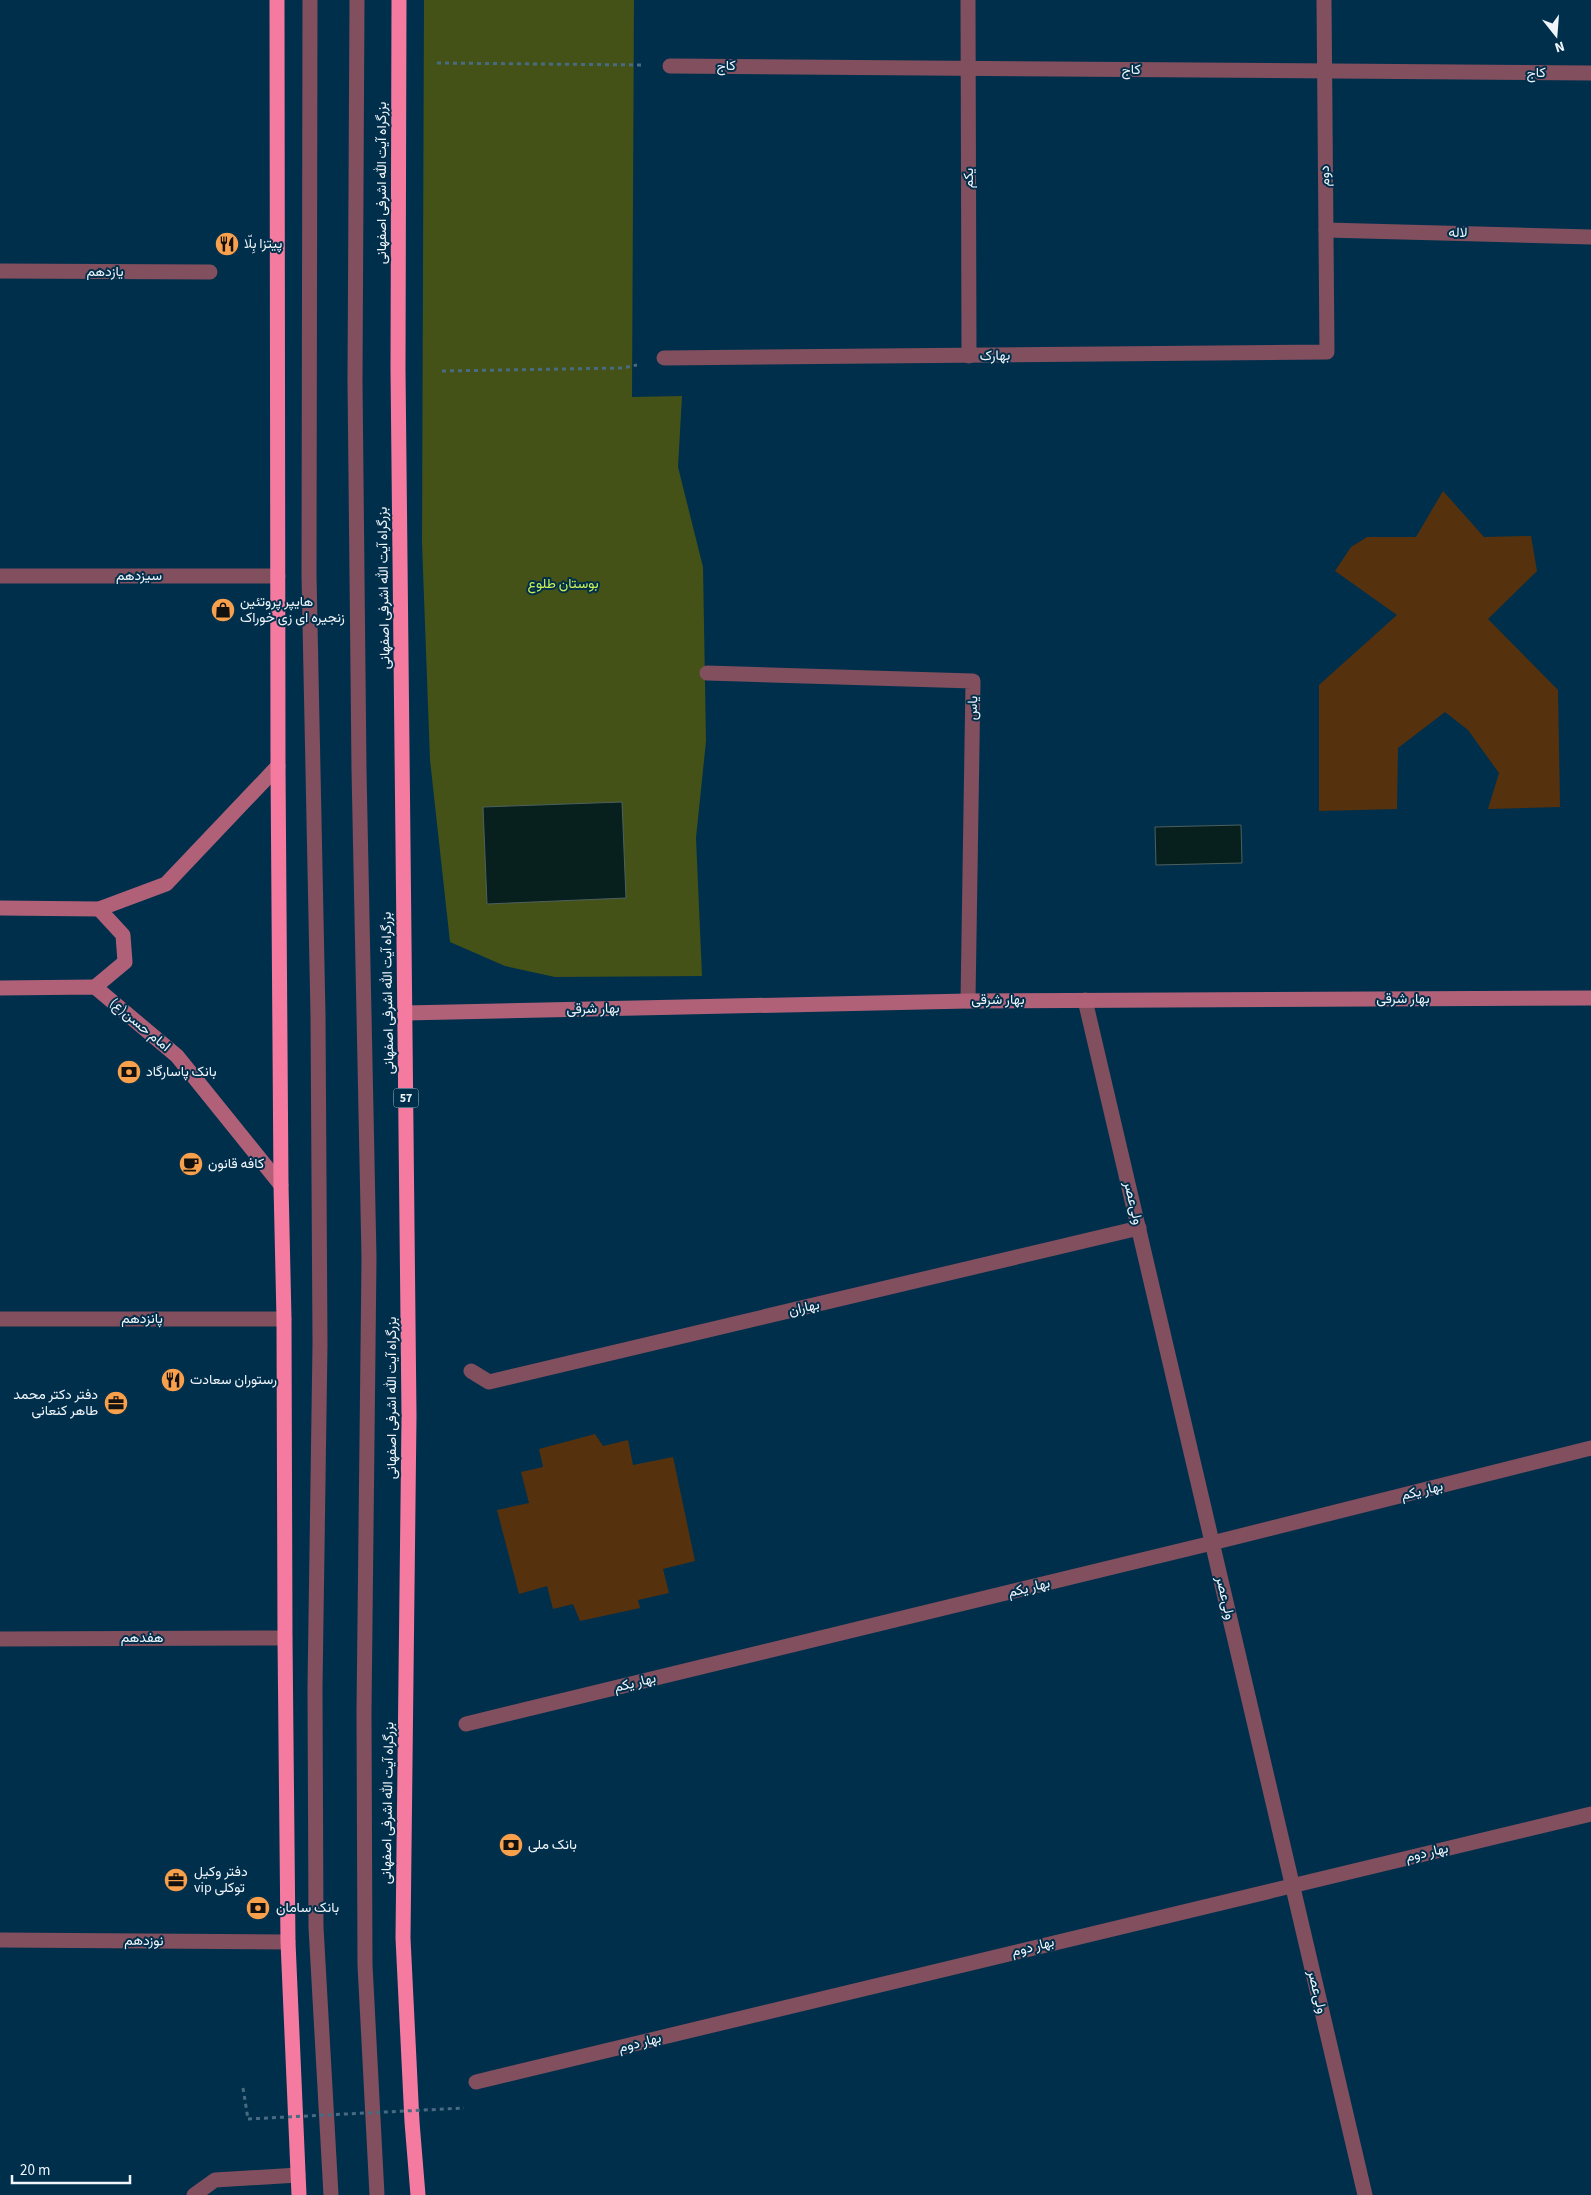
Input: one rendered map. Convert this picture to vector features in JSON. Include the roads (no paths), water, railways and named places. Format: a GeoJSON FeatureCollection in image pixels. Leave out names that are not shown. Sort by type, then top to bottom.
{"type":"FeatureCollection","features":[{"type":"Feature","properties":{"kind":"highway"},"geometry":{"type":"LineString","coordinates":[[277,0],[278,766],[280,1185],[284,1319],[284,1638],[288,1942],[299,2195]]}},
{"type":"Feature","properties":{"kind":"highway","name":"بزرگراه آیت الله اشرفی اصفهانی"},"geometry":{"type":"LineString","coordinates":[[399,0],[398,369],[409,1416],[403,1938],[412,2122],[418,2195]]}},
{"type":"Feature","properties":{"kind":"street"},"geometry":{"type":"LineString","coordinates":[[310,0],[309,574],[318,1005],[320,1334],[316,1688],[316,1927],[331,2195]]}},
{"type":"Feature","properties":{"kind":"street"},"geometry":{"type":"LineString","coordinates":[[357,0],[355,380],[358,751],[369,1258],[364,1712],[365,1965],[377,2195]]}},
{"type":"Feature","properties":{"kind":"street","name":"یکم"},"geometry":{"type":"LineString","coordinates":[[968,0],[969,356]]}},
{"type":"Feature","properties":{"kind":"street","name":"دوم"},"geometry":{"type":"LineString","coordinates":[[1324,0],[1327,352]]}},
{"type":"Feature","properties":{"kind":"street","name":"کاج"},"geometry":{"type":"LineString","coordinates":[[670,66],[1591,73]]}},
{"type":"Feature","properties":{"kind":"street","name":"لاله"},"geometry":{"type":"LineString","coordinates":[[1326,230],[1591,237]]}},
{"type":"Feature","properties":{"kind":"street","name":"یازدهم"},"geometry":{"type":"LineString","coordinates":[[0,271],[210,272]]}},
{"type":"Feature","properties":{"kind":"street","name":"بهارک"},"geometry":{"type":"LineString","coordinates":[[664,358],[1327,352]]}},
{"type":"Feature","properties":{"kind":"street","name":"سیزدهم"},"geometry":{"type":"LineString","coordinates":[[0,576],[278,576]]}},
{"type":"Feature","properties":{"kind":"street","name":"یاس"},"geometry":{"type":"LineString","coordinates":[[707,673],[973,681],[968,1001]]}},
{"type":"Feature","properties":{"kind":"street"},"geometry":{"type":"LineString","coordinates":[[0,908],[99,908],[166,884],[278,766]]}},
{"type":"Feature","properties":{"kind":"street"},"geometry":{"type":"LineString","coordinates":[[0,988],[95,987],[126,962],[124,935],[99,908]]}},
{"type":"Feature","properties":{"kind":"street","name":"امام حسن(ع)"},"geometry":{"type":"LineString","coordinates":[[95,987],[177,1056],[280,1185]]}},
{"type":"Feature","properties":{"kind":"street","name":"بهار شرقی"},"geometry":{"type":"LineString","coordinates":[[405,1012],[968,1001],[1591,998]]}},
{"type":"Feature","properties":{"kind":"street","name":"ولی‌عصر"},"geometry":{"type":"LineString","coordinates":[[1085,1000],[1365,2195]]}},
{"type":"Feature","properties":{"kind":"street","name":"بهاران"},"geometry":{"type":"LineString","coordinates":[[471,1371],[489,1382],[1139,1228]]}},
{"type":"Feature","properties":{"kind":"street","name":"پانزدهم"},"geometry":{"type":"LineString","coordinates":[[0,1319],[284,1319]]}},
{"type":"Feature","properties":{"kind":"street","name":"بهار یکم"},"geometry":{"type":"LineString","coordinates":[[466,1724],[1212,1543],[1591,1448]]}},
{"type":"Feature","properties":{"kind":"street","name":"هفدهم"},"geometry":{"type":"LineString","coordinates":[[0,1639],[284,1638]]}},
{"type":"Feature","properties":{"kind":"street","name":"بهار دوم"},"geometry":{"type":"LineString","coordinates":[[476,2082],[1292,1884],[1591,1814]]}},
{"type":"Feature","properties":{"kind":"street","name":"نوزدهم"},"geometry":{"type":"LineString","coordinates":[[0,1940],[288,1942]]}},
{"type":"Feature","properties":{"kind":"street"},"geometry":{"type":"LineString","coordinates":[[194,2195],[215,2180],[298,2175]]}},
{"type":"Feature","properties":{"kind":"place","name":"پيتزا بِلّا"},"geometry":{"type":"Point","coordinates":[227,244]}},
{"type":"Feature","properties":{"kind":"place","name":"هایپر پروتئین زنجیره ای زی خوراک"},"geometry":{"type":"Point","coordinates":[223,610]}},
{"type":"Feature","properties":{"kind":"place","name":"بانک پاسارگاد"},"geometry":{"type":"Point","coordinates":[129,1072]}},
{"type":"Feature","properties":{"kind":"place","name":"کافه قانون"},"geometry":{"type":"Point","coordinates":[191,1164]}},
{"type":"Feature","properties":{"kind":"place","name":"رستوران سعادت"},"geometry":{"type":"Point","coordinates":[173,1380]}},
{"type":"Feature","properties":{"kind":"place","name":"دفتر دکتر محمد طاهر کنعانی"},"geometry":{"type":"Point","coordinates":[116,1403]}},
{"type":"Feature","properties":{"kind":"place","name":"بانک ملی"},"geometry":{"type":"Point","coordinates":[511,1845]}},
{"type":"Feature","properties":{"kind":"place","name":"دفتر وکیل vip توکلی"},"geometry":{"type":"Point","coordinates":[176,1880]}},
{"type":"Feature","properties":{"kind":"place","name":"بانک سامان"},"geometry":{"type":"Point","coordinates":[258,1908]}},
{"type":"Feature","properties":{"kind":"park label","name":"بوستان طلوع"},"geometry":{"type":"Point","coordinates":[563,584]}}]}
